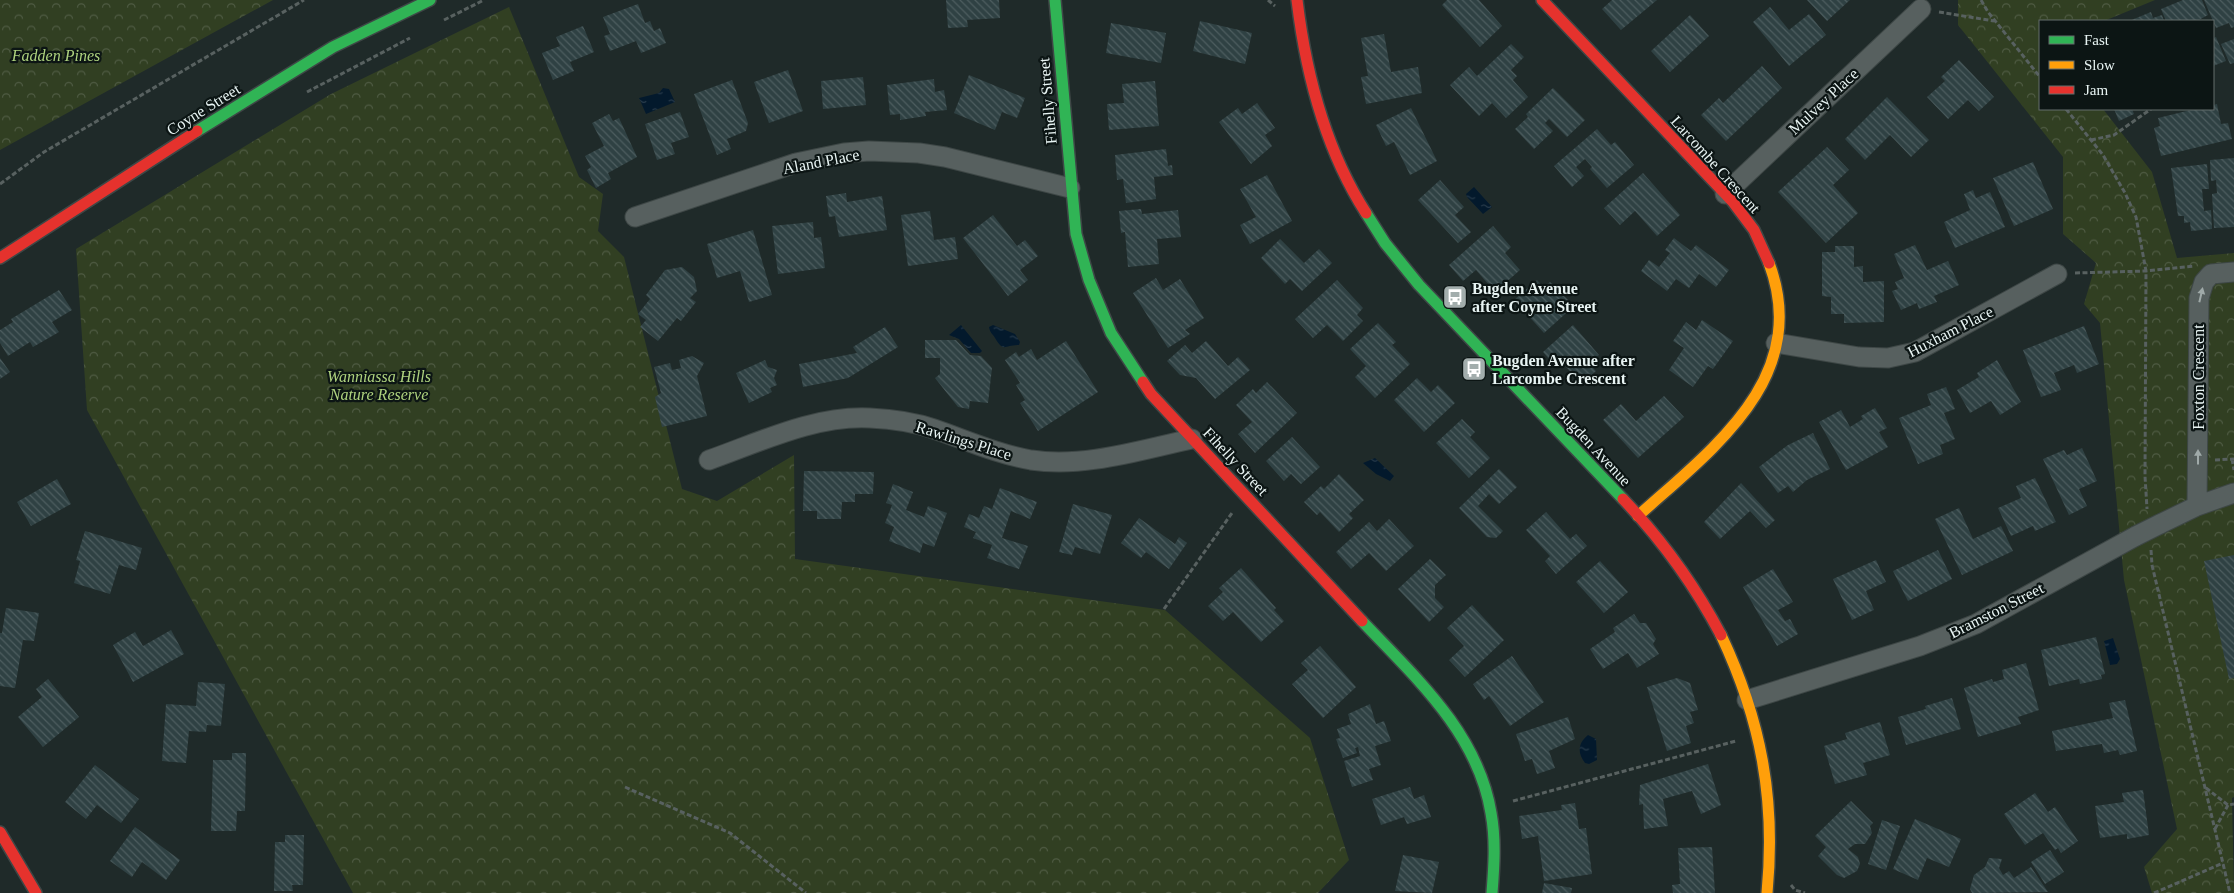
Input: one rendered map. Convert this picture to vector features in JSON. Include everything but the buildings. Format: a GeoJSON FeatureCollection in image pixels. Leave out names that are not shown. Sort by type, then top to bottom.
{"type":"FeatureCollection","features":[{"type":"Feature","properties":{"kind":"street","name":"Coyne Street"},"geometry":{"type":"LineString","coordinates":[[0,258],[225,113],[333,47],[430,0]]}},
{"type":"Feature","properties":{"kind":"street","name":"Fihelly Street"},"geometry":{"type":"LineString","coordinates":[[1055,0],[1070,188],[1076,234],[1089,280],[1111,333],[1151,394],[1439,703],[1464,736],[1479,766],[1492,807],[1495,860],[1492,893]]}},
{"type":"Feature","properties":{"kind":"street","name":"Bugden Avenue"},"geometry":{"type":"LineString","coordinates":[[1297,0],[1299,22],[1315,103],[1350,187],[1382,238],[1425,291],[1638,516],[1667,549],[1704,602],[1728,650],[1747,700],[1764,767],[1769,801],[1770,852],[1767,893]]}},
{"type":"Feature","properties":{"kind":"street","name":"Larcombe Crescent"},"geometry":{"type":"LineString","coordinates":[[1542,0],[1725,194],[1754,231],[1769,262],[1777,294],[1776,343],[1758,394],[1738,422],[1638,516]]}},
{"type":"Feature","properties":{"kind":"street","name":"Mulvey Place"},"geometry":{"type":"LineString","coordinates":[[1725,194],[1920,9]]}},
{"type":"Feature","properties":{"kind":"street","name":"Aland Place"},"geometry":{"type":"LineString","coordinates":[[635,218],[796,163],[844,153],[869,151],[919,153],[945,157],[1070,188]]}},
{"type":"Feature","properties":{"kind":"street","name":"Foxton Crescent"},"geometry":{"type":"LineString","coordinates":[[2197,506],[2199,298],[2204,282],[2211,274],[2234,272]]}},
{"type":"Feature","properties":{"kind":"street","name":"Huxham Place"},"geometry":{"type":"LineString","coordinates":[[1776,343],[1859,357],[1888,358],[1915,352],[2057,274]]}},
{"type":"Feature","properties":{"kind":"street","name":"Rawlings Place"},"geometry":{"type":"LineString","coordinates":[[710,460],[809,425],[849,418],[870,418],[912,423],[993,451],[1032,460],[1071,462],[1192,439]]}},
{"type":"Feature","properties":{"kind":"street","name":"Bramston Street"},"geometry":{"type":"LineString","coordinates":[[1747,700],[1920,646],[1976,624],[2143,540],[2154,520],[2234,493]]}},
{"type":"Feature","properties":{"kind":"street"},"geometry":{"type":"LineString","coordinates":[[0,832],[36,893]]}},
{"type":"Feature","properties":{"kind":"path"},"geometry":{"type":"LineString","coordinates":[[0,184],[44,152],[304,0]]}},
{"type":"Feature","properties":{"kind":"path"},"geometry":{"type":"LineString","coordinates":[[436,24],[484,0]]}},
{"type":"Feature","properties":{"kind":"path"},"geometry":{"type":"LineString","coordinates":[[1981,0],[1995,21],[2039,76]]}},
{"type":"Feature","properties":{"kind":"path"},"geometry":{"type":"LineString","coordinates":[[1920,9],[1995,21]]}},
{"type":"Feature","properties":{"kind":"path"},"geometry":{"type":"LineString","coordinates":[[301,95],[411,37]]}},
{"type":"Feature","properties":{"kind":"path"},"geometry":{"type":"LineString","coordinates":[[2067,110],[2091,140],[2125,193],[2136,217],[2146,271],[2145,476],[2154,520]]}},
{"type":"Feature","properties":{"kind":"path"},"geometry":{"type":"LineString","coordinates":[[2091,140],[2114,135],[2150,110]]}},
{"type":"Feature","properties":{"kind":"path"},"geometry":{"type":"LineString","coordinates":[[2057,274],[2146,271],[2195,266]]}},
{"type":"Feature","properties":{"kind":"path"},"geometry":{"type":"LineString","coordinates":[[2232,459],[2234,470]]}},
{"type":"Feature","properties":{"kind":"path"},"geometry":{"type":"LineString","coordinates":[[1164,609],[1238,505]]}},
{"type":"Feature","properties":{"kind":"path"},"geometry":{"type":"LineString","coordinates":[[2143,540],[2152,564],[2230,893]]}},
{"type":"Feature","properties":{"kind":"path"},"geometry":{"type":"LineString","coordinates":[[1512,802],[1738,740]]}},
{"type":"Feature","properties":{"kind":"path"},"geometry":{"type":"LineString","coordinates":[[625,787],[730,833],[806,893]]}},
{"type":"Feature","properties":{"kind":"path"},"geometry":{"type":"LineString","coordinates":[[2205,788],[2228,805],[2234,804]]}},
{"type":"Feature","properties":{"kind":"path"},"geometry":{"type":"LineString","coordinates":[[2215,830],[2228,805]]}},
{"type":"Feature","properties":{"kind":"path"},"geometry":{"type":"LineString","coordinates":[[2154,893],[2223,863]]}},
{"type":"Feature","properties":{"kind":"path"},"geometry":{"type":"LineString","coordinates":[[1790,883],[1795,890],[1805,893]]}},
{"type":"Feature","properties":{"kind":"green space","name":"Fadden Pines"},"geometry":{"type":"Polygon","coordinates":[[[0,0],[273,0],[0,150],[0,0]]]}},
{"type":"Feature","properties":{"kind":"green space"},"geometry":{"type":"Polygon","coordinates":[[[1958,0],[2155,0],[2106,20],[2039,20],[2039,110],[2104,110],[2152,172],[2177,258],[2234,253],[2234,797],[2232,798],[2234,893],[2152,893],[2144,867],[2177,829],[2124,580],[2100,323],[2084,304],[2096,263],[2063,234],[2063,157],[1958,25],[1958,0]]]}},
{"type":"Feature","properties":{"kind":"green space","name":"Wanniassa Hills Nature Reserve"},"geometry":{"type":"Polygon","coordinates":[[[509,7],[579,177],[603,194],[598,231],[624,257],[682,489],[717,501],[794,455],[795,559],[1165,610],[1310,738],[1349,860],[1318,893],[353,893],[87,410],[76,249],[331,94],[509,7]]]}},
{"type":"Feature","properties":{"kind":"water"},"geometry":{"type":"Polygon","coordinates":[[[663,88],[669,89],[675,102],[646,114],[639,98],[659,93],[663,88]]]}},
{"type":"Feature","properties":{"kind":"water"},"geometry":{"type":"Polygon","coordinates":[[[1474,187],[1492,207],[1483,214],[1466,194],[1474,187]]]}},
{"type":"Feature","properties":{"kind":"water"},"geometry":{"type":"Polygon","coordinates":[[[961,325],[982,351],[980,353],[971,353],[959,339],[949,335],[961,325]]]}},
{"type":"Feature","properties":{"kind":"water"},"geometry":{"type":"Polygon","coordinates":[[[993,325],[1015,334],[1020,342],[1019,345],[1003,347],[1000,345],[990,331],[989,327],[993,325]]]}},
{"type":"Feature","properties":{"kind":"water"},"geometry":{"type":"Polygon","coordinates":[[[1375,458],[1394,476],[1390,481],[1376,474],[1363,463],[1375,458]]]}},
{"type":"Feature","properties":{"kind":"water"},"geometry":{"type":"Polygon","coordinates":[[[2113,638],[2120,659],[2117,664],[2110,665],[2104,641],[2113,638]]]}},
{"type":"Feature","properties":{"kind":"water"},"geometry":{"type":"Polygon","coordinates":[[[1588,735],[1596,739],[1597,760],[1589,764],[1585,763],[1582,759],[1580,752],[1582,741],[1588,735]]]}},
{"type":"Feature","properties":{"kind":"traffic: fast"},"geometry":{"type":"LineString","coordinates":[[197,131],[333,47],[430,0]]}},
{"type":"Feature","properties":{"kind":"traffic: fast"},"geometry":{"type":"LineString","coordinates":[[1055,0],[1076,234],[1089,280],[1111,333],[1143,382]]}},
{"type":"Feature","properties":{"kind":"traffic: fast"},"geometry":{"type":"LineString","coordinates":[[1366,213],[1385,243],[1419,285],[1623,499]]}},
{"type":"Feature","properties":{"kind":"traffic: fast"},"geometry":{"type":"LineString","coordinates":[[1362,621],[1403,663],[1442,708],[1473,757],[1484,784],[1493,823],[1492,893]]}},
{"type":"Feature","properties":{"kind":"traffic: slow"},"geometry":{"type":"LineString","coordinates":[[1638,516],[1723,437],[1747,408],[1766,376],[1777,342],[1779,304],[1769,263]]}},
{"type":"Feature","properties":{"kind":"traffic: slow"},"geometry":{"type":"LineString","coordinates":[[1721,635],[1746,698],[1756,729],[1762,761],[1767,792],[1769,825],[1767,893]]}},
{"type":"Feature","properties":{"kind":"traffic: jam"},"geometry":{"type":"LineString","coordinates":[[1297,0],[1306,56],[1320,111],[1339,163],[1366,213]]}},
{"type":"Feature","properties":{"kind":"traffic: jam"},"geometry":{"type":"LineString","coordinates":[[1542,0],[1733,202],[1754,230],[1769,263]]}},
{"type":"Feature","properties":{"kind":"traffic: jam"},"geometry":{"type":"LineString","coordinates":[[0,258],[197,131]]}},
{"type":"Feature","properties":{"kind":"traffic: jam"},"geometry":{"type":"LineString","coordinates":[[1143,382],[1151,394],[1362,621]]}},
{"type":"Feature","properties":{"kind":"traffic: jam"},"geometry":{"type":"LineString","coordinates":[[1623,499],[1677,564],[1700,598],[1721,635]]}},
{"type":"Feature","properties":{"kind":"traffic: jam"},"geometry":{"type":"LineString","coordinates":[[0,832],[36,893]]}},
{"type":"Feature","properties":{"kind":"place","name":"Bugden Avenue after Coyne Street"},"geometry":{"type":"Point","coordinates":[1455,297]}},
{"type":"Feature","properties":{"kind":"place","name":"Bugden Avenue after Larcombe Crescent"},"geometry":{"type":"Point","coordinates":[1474,369]}}]}
